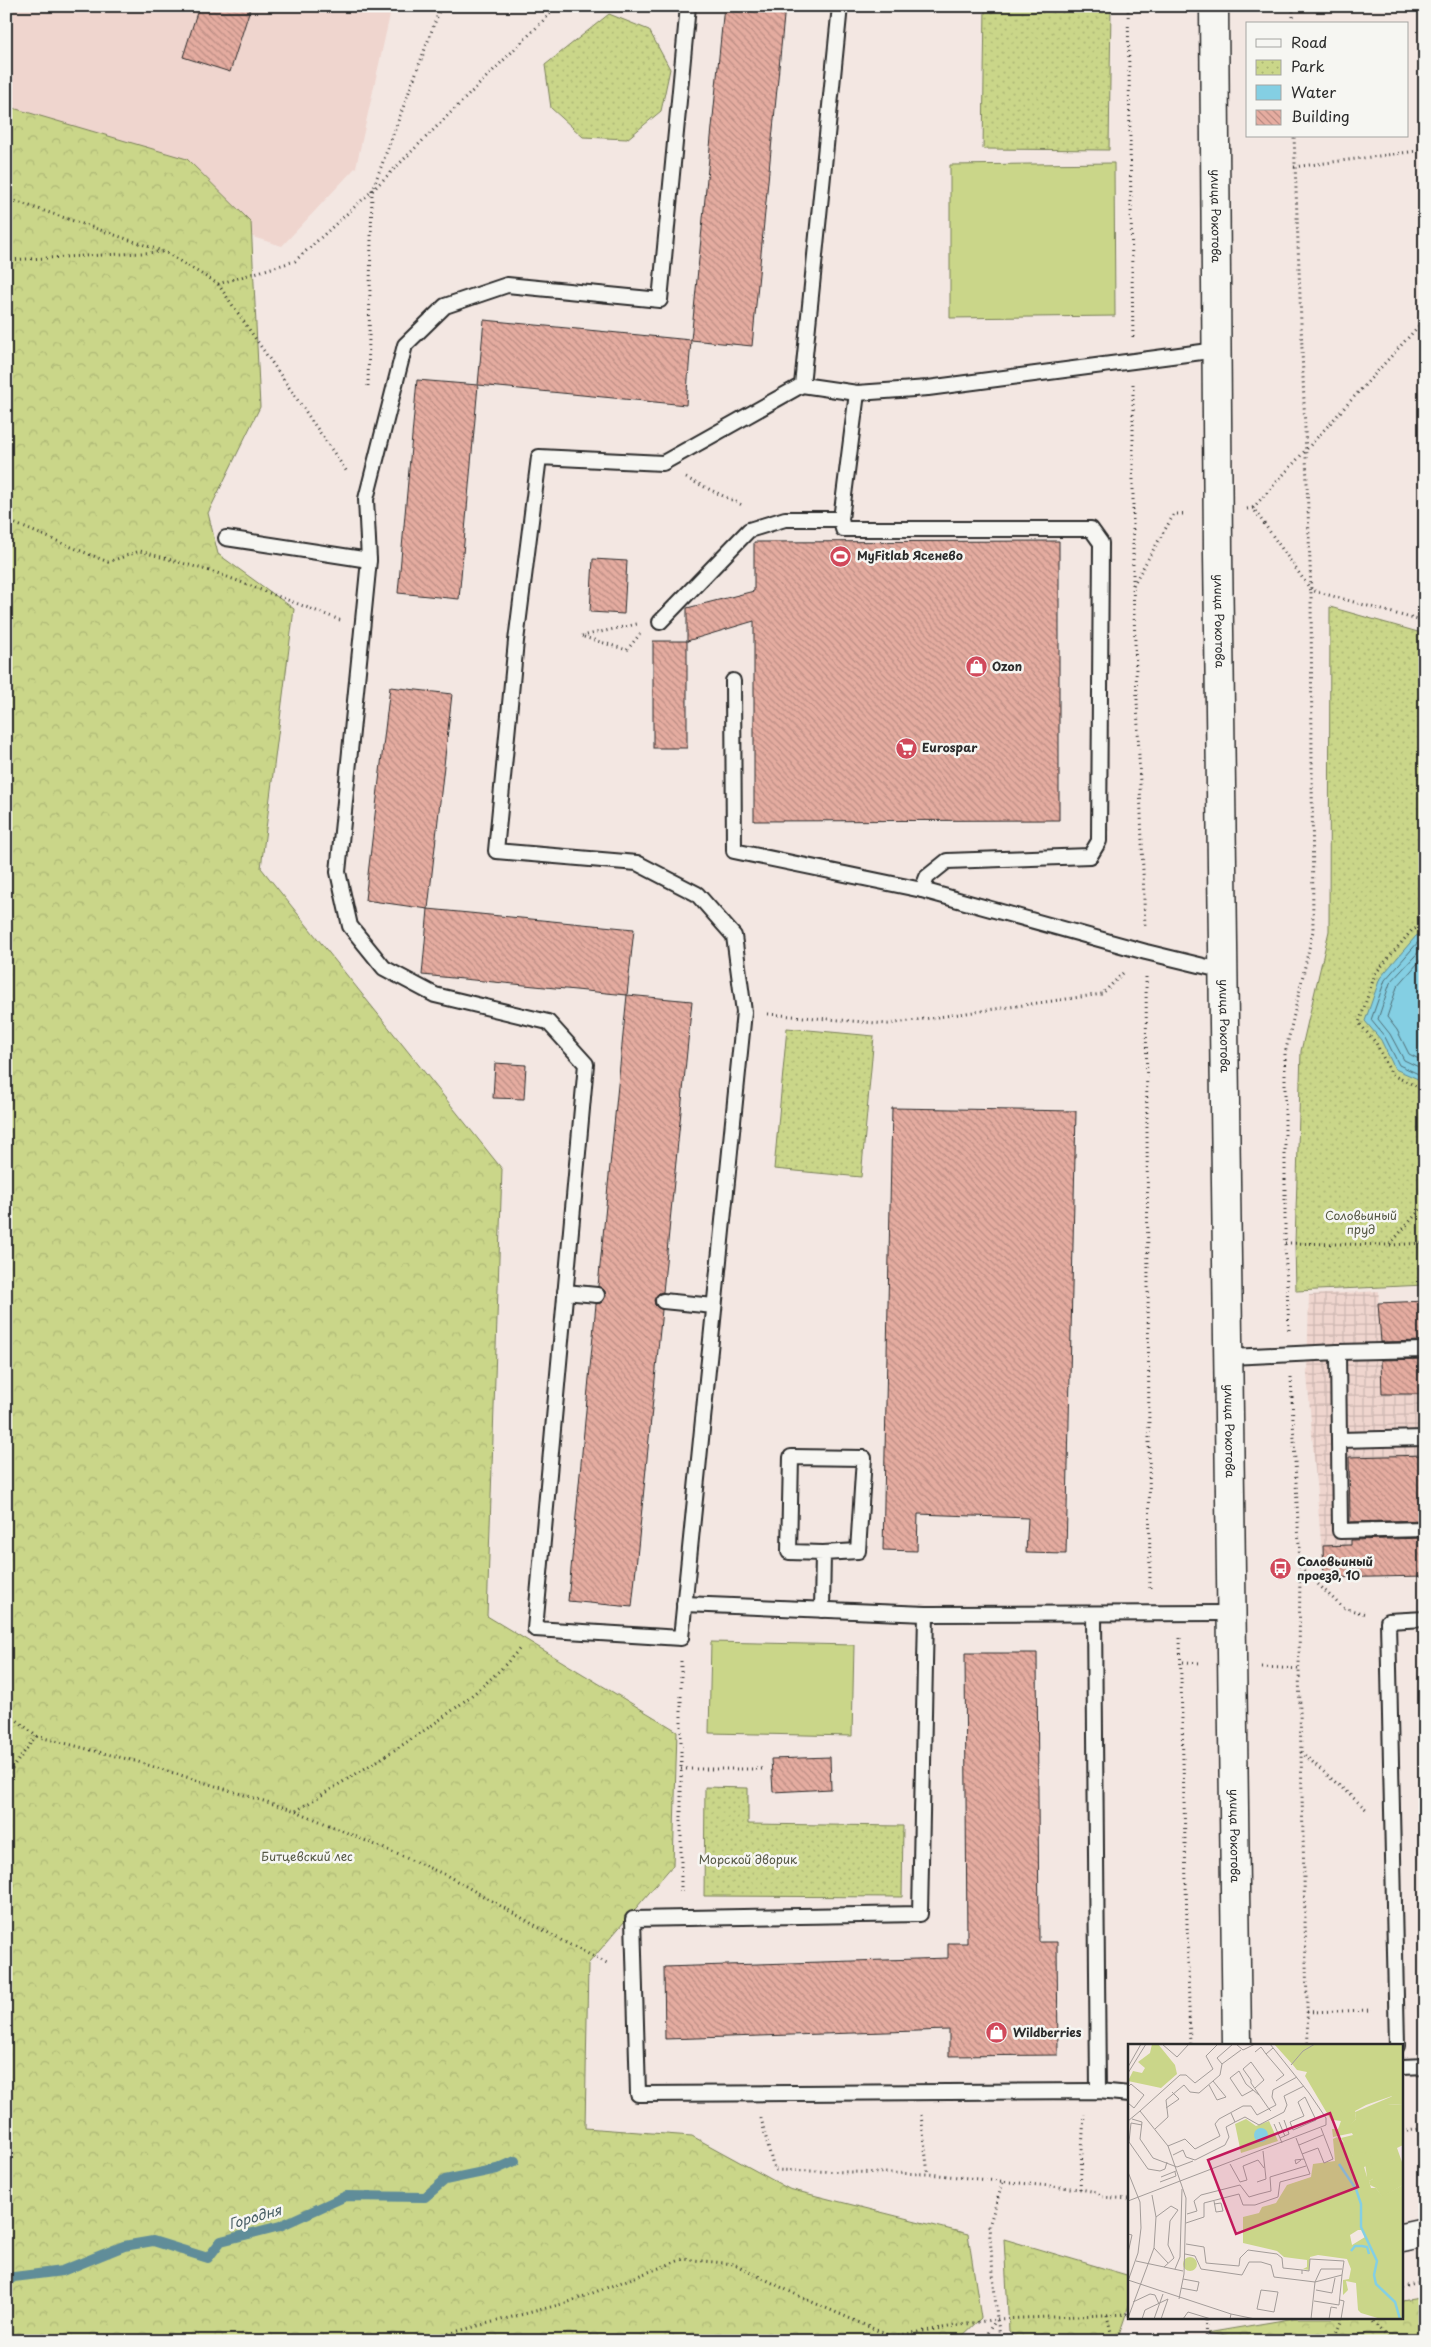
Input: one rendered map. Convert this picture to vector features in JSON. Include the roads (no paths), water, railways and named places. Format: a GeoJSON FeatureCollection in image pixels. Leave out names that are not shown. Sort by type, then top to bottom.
{"type":"FeatureCollection","features":[{"type":"Feature","properties":{"kind":"street","name":"улица Рокотова"},"geometry":{"type":"LineString","coordinates":[[1214,6],[1218,512],[1230,1356],[1237,2044]]}},
{"type":"Feature","properties":{"kind":"street"},"geometry":{"type":"LineString","coordinates":[[1404,2238],[1425,2233]]}},
{"type":"Feature","properties":{"kind":"lane"},"geometry":{"type":"LineString","coordinates":[[688,6],[660,300],[507,285],[445,306],[405,345],[366,499],[369,560],[338,872],[350,926],[384,968],[435,995],[548,1022],[586,1064],[535,1629],[681,1638],[744,1012],[734,936],[697,894],[637,863],[496,851],[516,641],[539,457],[664,463],[802,385],[857,393],[928,388],[1217,350]]}},
{"type":"Feature","properties":{"kind":"lane"},"geometry":{"type":"LineString","coordinates":[[802,385],[840,6]]}},
{"type":"Feature","properties":{"kind":"lane"},"geometry":{"type":"LineString","coordinates":[[857,393],[841,520],[843,529],[1092,529],[1101,543],[1099,841],[1090,856],[947,861],[927,877],[922,890]]}},
{"type":"Feature","properties":{"kind":"lane"},"geometry":{"type":"LineString","coordinates":[[660,622],[750,530],[785,520],[841,520]]}},
{"type":"Feature","properties":{"kind":"lane"},"geometry":{"type":"LineString","coordinates":[[226,538],[369,560]]}},
{"type":"Feature","properties":{"kind":"lane"},"geometry":{"type":"LineString","coordinates":[[733,681],[734,851],[922,890],[1146,952],[1224,971]]}},
{"type":"Feature","properties":{"kind":"lane"},"geometry":{"type":"LineString","coordinates":[[565,1292],[597,1294]]}},
{"type":"Feature","properties":{"kind":"lane"},"geometry":{"type":"LineString","coordinates":[[663,1301],[714,1306]]}},
{"type":"Feature","properties":{"kind":"lane"},"geometry":{"type":"LineString","coordinates":[[1230,1356],[1425,1350]]}},
{"type":"Feature","properties":{"kind":"lane"},"geometry":{"type":"LineString","coordinates":[[1338,1352],[1340,1531],[1425,1529]]}},
{"type":"Feature","properties":{"kind":"lane"},"geometry":{"type":"LineString","coordinates":[[1339,1440],[1425,1438]]}},
{"type":"Feature","properties":{"kind":"lane"},"geometry":{"type":"LineString","coordinates":[[791,1457],[864,1458],[858,1551],[823,1553],[789,1552],[791,1457]]}},
{"type":"Feature","properties":{"kind":"lane"},"geometry":{"type":"LineString","coordinates":[[822,1610],[823,1553]]}},
{"type":"Feature","properties":{"kind":"lane"},"geometry":{"type":"LineString","coordinates":[[684,1604],[926,1614],[1232,1613]]}},
{"type":"Feature","properties":{"kind":"lane"},"geometry":{"type":"LineString","coordinates":[[926,1614],[920,1914],[633,1919],[638,2094],[1091,2091],[1128,2094]]}},
{"type":"Feature","properties":{"kind":"lane"},"geometry":{"type":"LineString","coordinates":[[1091,2091],[1094,1614]]}},
{"type":"Feature","properties":{"kind":"lane"},"geometry":{"type":"LineString","coordinates":[[1397,2044],[1388,1620],[1425,1619]]}},
{"type":"Feature","properties":{"kind":"lane"},"geometry":{"type":"LineString","coordinates":[[1404,2067],[1425,2066]]}},
{"type":"Feature","properties":{"kind":"water"},"geometry":{"type":"Polygon","coordinates":[[[1425,933],[1425,1082],[1395,1069],[1381,1040],[1365,1021],[1380,978],[1416,936],[1425,933]]]}},
{"type":"Feature","properties":{"kind":"waterway","name":"Городня"},"geometry":{"type":"LineString","coordinates":[[6,2282],[14,2277],[62,2271],[124,2246],[153,2241],[208,2258],[221,2241],[280,2226],[346,2196],[425,2197],[445,2180],[497,2169],[515,2161]]}},
{"type":"Feature","properties":{"kind":"place","name":"MyFitlab Ясенево"},"geometry":{"type":"Point","coordinates":[841,556]}},
{"type":"Feature","properties":{"kind":"place","name":"Ozon"},"geometry":{"type":"Point","coordinates":[976,667]}},
{"type":"Feature","properties":{"kind":"place","name":"Eurospar"},"geometry":{"type":"Point","coordinates":[906,748]}},
{"type":"Feature","properties":{"kind":"place","name":"Соловьиный проезд, 10"},"geometry":{"type":"Point","coordinates":[1281,1569]}},
{"type":"Feature","properties":{"kind":"place","name":"Wildberries"},"geometry":{"type":"Point","coordinates":[997,2033]}},
{"type":"Feature","properties":{"kind":"park label","name":"Соловьиный пруд"},"geometry":{"type":"Point","coordinates":[1361,1223]}},
{"type":"Feature","properties":{"kind":"park label","name":"Битцевский лес"},"geometry":{"type":"Point","coordinates":[307,1857]}},
{"type":"Feature","properties":{"kind":"park label","name":"Морской дворик"},"geometry":{"type":"Point","coordinates":[748,1860]}}]}
